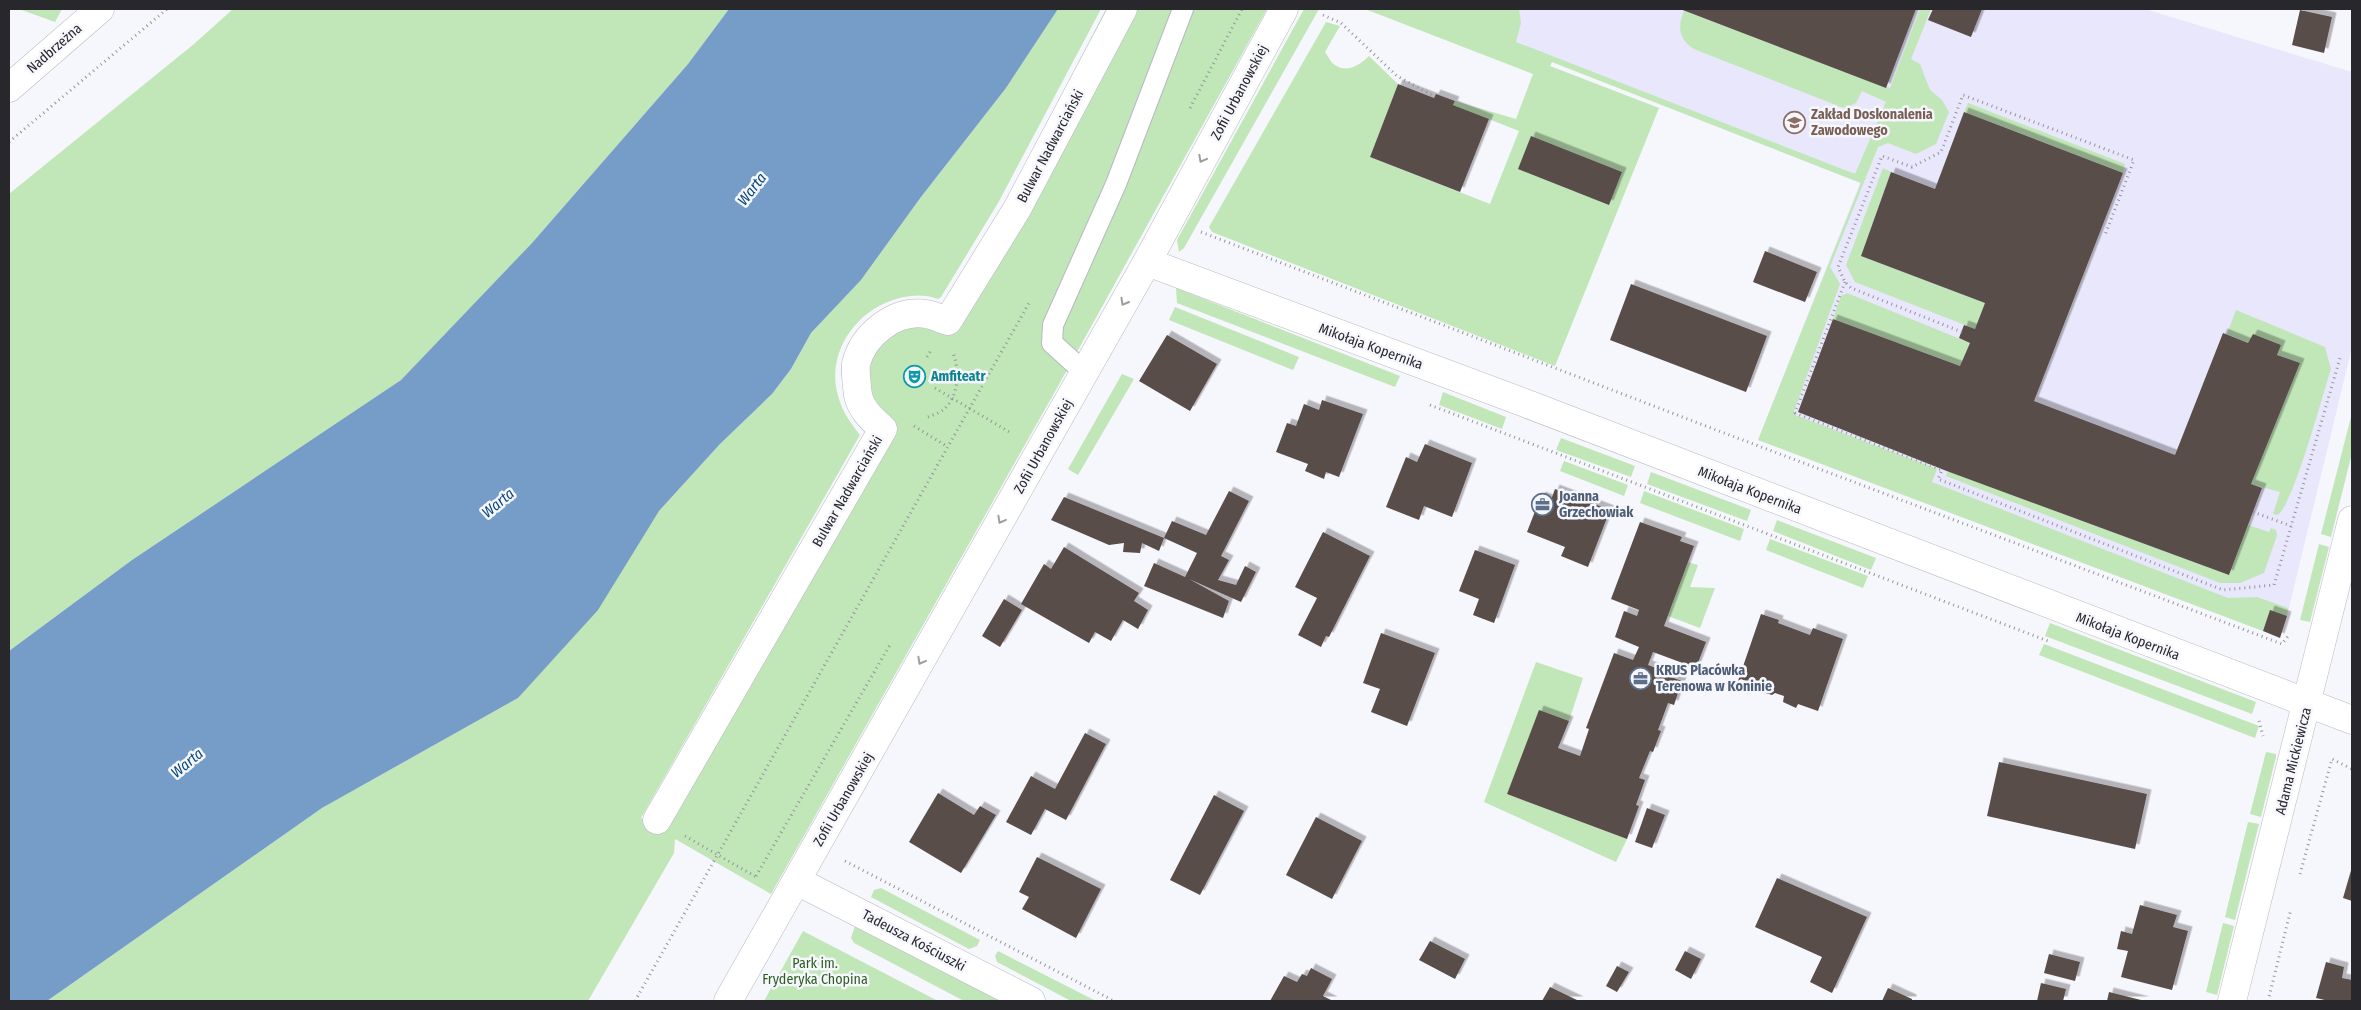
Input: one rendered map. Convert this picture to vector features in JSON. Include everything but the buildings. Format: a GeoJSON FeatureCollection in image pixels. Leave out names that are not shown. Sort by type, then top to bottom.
{"type":"FeatureCollection","features":[{"type":"Feature","properties":{"kind":"street","name":"Nadbrzeżna"},"geometry":{"type":"LineString","coordinates":[[9,88],[100,9]]}},
{"type":"Feature","properties":{"kind":"street","name":"Bulwar Nadwarciański"},"geometry":{"type":"LineString","coordinates":[[657,820],[883,429],[867,414],[858,396],[856,365],[866,342],[887,322],[906,315],[925,314],[948,321],[1017,209],[1122,9]]}},
{"type":"Feature","properties":{"kind":"street","name":"Zofii Urbanowskiej"},"geometry":{"type":"LineString","coordinates":[[728,1001],[1147,262],[1284,9]]}},
{"type":"Feature","properties":{"kind":"street","name":"Mikołaja Kopernika"},"geometry":{"type":"LineString","coordinates":[[1147,262],[1516,400],[2352,720]]}},
{"type":"Feature","properties":{"kind":"street","name":"Adama Mickiewicza"},"geometry":{"type":"LineString","coordinates":[[2232,1001],[2352,520]]}},
{"type":"Feature","properties":{"kind":"street","name":"Tadeusza Kościuszki"},"geometry":{"type":"LineString","coordinates":[[797,881],[1031,1001]]}},
{"type":"Feature","properties":{"kind":"lane"},"geometry":{"type":"LineString","coordinates":[[1084,372],[1052,344],[1054,325],[1116,184],[1183,9]]}},
{"type":"Feature","properties":{"kind":"path"},"geometry":{"type":"LineString","coordinates":[[9,142],[167,9]]}},
{"type":"Feature","properties":{"kind":"path"},"geometry":{"type":"LineString","coordinates":[[1323,15],[1341,23],[1397,76],[1432,95]]}},
{"type":"Feature","properties":{"kind":"path"},"geometry":{"type":"LineString","coordinates":[[1962,332],[1851,288],[1845,282],[1838,267],[1882,156],[1912,167],[1941,152],[1962,94],[2134,160],[2105,236]]}},
{"type":"Feature","properties":{"kind":"path"},"geometry":{"type":"LineString","coordinates":[[1201,232],[1711,428],[2282,644],[2289,634]]}},
{"type":"Feature","properties":{"kind":"path"},"geometry":{"type":"LineString","coordinates":[[1845,282],[1795,413],[1942,470],[1938,479],[2222,590],[2274,585],[2340,358]]}},
{"type":"Feature","properties":{"kind":"path"},"geometry":{"type":"LineString","coordinates":[[634,1001],[1032,297]]}},
{"type":"Feature","properties":{"kind":"path"},"geometry":{"type":"LineString","coordinates":[[928,417],[943,410],[956,386],[957,372],[951,348]]}},
{"type":"Feature","properties":{"kind":"path"},"geometry":{"type":"LineString","coordinates":[[934,388],[1011,433]]}},
{"type":"Feature","properties":{"kind":"path"},"geometry":{"type":"LineString","coordinates":[[1426,404],[2051,642]]}},
{"type":"Feature","properties":{"kind":"path"},"geometry":{"type":"LineString","coordinates":[[2253,512],[2291,526]]}},
{"type":"Feature","properties":{"kind":"path"},"geometry":{"type":"LineString","coordinates":[[2252,718],[2260,721],[2263,735],[2261,745]]}},
{"type":"Feature","properties":{"kind":"path"},"geometry":{"type":"LineString","coordinates":[[2298,882],[2332,759],[2352,769]]}},
{"type":"Feature","properties":{"kind":"path"},"geometry":{"type":"LineString","coordinates":[[684,835],[756,876]]}},
{"type":"Feature","properties":{"kind":"path"},"geometry":{"type":"LineString","coordinates":[[842,859],[1114,1001]]}},
{"type":"Feature","properties":{"kind":"path"},"geometry":{"type":"LineString","coordinates":[[2268,1001],[2293,900]]}},
{"type":"Feature","properties":{"kind":"shaded area"},"geometry":{"type":"Polygon","coordinates":[[[1417,9],[2145,9],[2352,72],[2352,347],[2287,616],[2270,611],[2263,631],[1758,440],[1860,183],[1417,9]]]}},
{"type":"Feature","properties":{"kind":"green space"},"geometry":{"type":"Polygon","coordinates":[[[19,9],[62,9],[55,22],[19,9]]]}},
{"type":"Feature","properties":{"kind":"green space"},"geometry":{"type":"Polygon","coordinates":[[[233,9],[729,9],[688,64],[532,243],[401,380],[132,560],[9,651],[9,194],[194,44],[233,9]]]}},
{"type":"Feature","properties":{"kind":"green space"},"geometry":{"type":"Polygon","coordinates":[[[1058,9],[1101,9],[998,203],[941,297],[938,299],[914,296],[890,301],[863,317],[852,328],[844,341],[835,371],[836,386],[844,411],[860,435],[641,818],[646,821],[869,434],[854,419],[844,398],[841,370],[848,345],[865,323],[889,308],[944,307],[1006,202],[1106,9],[1267,9],[1057,388],[771,894],[675,839],[674,853],[588,1001],[47,1001],[322,808],[518,698],[638,543],[659,511],[720,444],[772,394],[791,369],[811,333],[861,280],[921,197],[1006,88],[1058,9]]]}},
{"type":"Feature","properties":{"kind":"green space"},"geometry":{"type":"Polygon","coordinates":[[[1304,9],[1319,9],[1184,248],[1179,252],[1177,240],[1304,9]]]}},
{"type":"Feature","properties":{"kind":"green space"},"geometry":{"type":"Polygon","coordinates":[[[1365,9],[1519,9],[1521,23],[1516,42],[1855,174],[1886,102],[1862,91],[1856,103],[1846,108],[1841,107],[1694,49],[1682,37],[1680,22],[1684,11],[1890,88],[1920,9],[1931,9],[1911,59],[1920,64],[1930,90],[1942,100],[1949,112],[1936,144],[1916,154],[1888,143],[1878,147],[1830,267],[1840,284],[1793,414],[1937,469],[1932,482],[2228,598],[2257,597],[2288,608],[2287,616],[2270,611],[2263,631],[1758,440],[1861,183],[1552,62],[1550,66],[1659,108],[1555,366],[1212,232],[1209,227],[1326,22],[1340,26],[1325,52],[1334,64],[1344,69],[1354,67],[1369,56],[1398,84],[1370,157],[1490,204],[1519,131],[1453,105],[1455,101],[1516,119],[1533,74],[1365,9]]]}},
{"type":"Feature","properties":{"kind":"green space"},"geometry":{"type":"Polygon","coordinates":[[[1968,103],[2125,164],[2123,173],[1964,112],[1968,103]]]}},
{"type":"Feature","properties":{"kind":"green space"},"geometry":{"type":"Polygon","coordinates":[[[1883,168],[1891,172],[1861,256],[1985,303],[1975,329],[1855,282],[1846,265],[1883,168]]]}},
{"type":"Feature","properties":{"kind":"green space"},"geometry":{"type":"Polygon","coordinates":[[[1176,288],[1400,376],[1395,387],[1177,303],[1176,288]]]}},
{"type":"Feature","properties":{"kind":"green space"},"geometry":{"type":"Polygon","coordinates":[[[1847,293],[1970,343],[1960,366],[1833,319],[1841,296],[1847,293]]]}},
{"type":"Feature","properties":{"kind":"green space"},"geometry":{"type":"Polygon","coordinates":[[[1175,307],[1299,357],[1293,370],[1169,320],[1175,307]]]}},
{"type":"Feature","properties":{"kind":"green space"},"geometry":{"type":"Polygon","coordinates":[[[2236,310],[2325,347],[2331,369],[2299,472],[2291,493],[2277,515],[2273,514],[2280,492],[2251,484],[2300,363],[2277,355],[2281,345],[2253,334],[2248,343],[2227,334],[2236,310]]]}},
{"type":"Feature","properties":{"kind":"green space"},"geometry":{"type":"Polygon","coordinates":[[[1122,374],[1134,379],[1078,475],[1068,469],[1122,374]]]}},
{"type":"Feature","properties":{"kind":"green space"},"geometry":{"type":"Polygon","coordinates":[[[1443,392],[1506,417],[1502,429],[1439,405],[1443,392]]]}},
{"type":"Feature","properties":{"kind":"green space"},"geometry":{"type":"Polygon","coordinates":[[[2352,413],[2352,453],[2331,537],[2321,534],[2352,413]]]}},
{"type":"Feature","properties":{"kind":"green space"},"geometry":{"type":"Polygon","coordinates":[[[1561,438],[1635,466],[1631,477],[1556,450],[1561,438]]]}},
{"type":"Feature","properties":{"kind":"green space"},"geometry":{"type":"Polygon","coordinates":[[[1564,461],[1628,485],[1624,496],[1560,471],[1564,461]]]}},
{"type":"Feature","properties":{"kind":"green space"},"geometry":{"type":"Polygon","coordinates":[[[1948,471],[2229,575],[2248,525],[2269,532],[2271,528],[2276,530],[2277,535],[2264,573],[2240,583],[2220,583],[1946,476],[1948,471]]]}},
{"type":"Feature","properties":{"kind":"green space"},"geometry":{"type":"Polygon","coordinates":[[[1651,472],[1751,510],[1747,521],[1647,484],[1651,472]]]}},
{"type":"Feature","properties":{"kind":"green space"},"geometry":{"type":"Polygon","coordinates":[[[1644,491],[1744,529],[1740,541],[1640,503],[1644,491]]]}},
{"type":"Feature","properties":{"kind":"green space"},"geometry":{"type":"Polygon","coordinates":[[[1777,520],[1876,558],[1871,570],[1773,531],[1777,520]]]}},
{"type":"Feature","properties":{"kind":"green space"},"geometry":{"type":"Polygon","coordinates":[[[1770,539],[1868,576],[1863,588],[1766,550],[1770,539]]]}},
{"type":"Feature","properties":{"kind":"green space"},"geometry":{"type":"Polygon","coordinates":[[[2319,544],[2329,547],[2310,622],[2300,620],[2319,544]]]}},
{"type":"Feature","properties":{"kind":"green space"},"geometry":{"type":"Polygon","coordinates":[[[1688,562],[1698,565],[1690,587],[1715,588],[1700,628],[1668,616],[1688,562]]]}},
{"type":"Feature","properties":{"kind":"green space"},"geometry":{"type":"Polygon","coordinates":[[[2050,623],[2256,702],[2252,714],[2045,636],[2050,623]]]}},
{"type":"Feature","properties":{"kind":"green space"},"geometry":{"type":"Polygon","coordinates":[[[2044,644],[2259,726],[2255,738],[2039,655],[2044,644]]]}},
{"type":"Feature","properties":{"kind":"green space"},"geometry":{"type":"Polygon","coordinates":[[[1536,662],[1583,678],[1569,721],[1539,711],[1507,794],[1627,839],[1616,862],[1484,802],[1536,662]]]}},
{"type":"Feature","properties":{"kind":"green space"},"geometry":{"type":"Polygon","coordinates":[[[2266,752],[2276,754],[2276,757],[2261,817],[2250,814],[2266,752]]]}},
{"type":"Feature","properties":{"kind":"green space"},"geometry":{"type":"Polygon","coordinates":[[[2248,822],[2259,824],[2235,920],[2225,917],[2248,822]]]}},
{"type":"Feature","properties":{"kind":"green space"},"geometry":{"type":"Polygon","coordinates":[[[881,888],[980,940],[977,946],[969,949],[871,897],[874,890],[881,888]]]}},
{"type":"Feature","properties":{"kind":"green space"},"geometry":{"type":"Polygon","coordinates":[[[2223,923],[2234,926],[2217,995],[2206,992],[2223,923]]]}},
{"type":"Feature","properties":{"kind":"green space"},"geometry":{"type":"Polygon","coordinates":[[[855,926],[1001,1001],[964,1001],[854,943],[851,938],[855,926]]]}},
{"type":"Feature","properties":{"kind":"green space","name":"Park im. Fryderyka Chopina"},"geometry":{"type":"Polygon","coordinates":[[[803,931],[938,1001],[764,1001],[803,931]]]}},
{"type":"Feature","properties":{"kind":"green space"},"geometry":{"type":"Polygon","coordinates":[[[998,951],[1096,1001],[1071,1001],[997,962],[995,956],[998,951]]]}},
{"type":"Feature","properties":{"kind":"water","name":"Warta"},"geometry":{"type":"Polygon","coordinates":[[[729,9],[1058,9],[1006,88],[921,197],[861,280],[811,333],[791,369],[772,394],[720,444],[659,511],[598,610],[518,698],[322,808],[47,1001],[9,1001],[9,651],[132,560],[401,380],[532,243],[688,64],[729,9]]]}},
{"type":"Feature","properties":{"kind":"place","name":"Zakład Doskonalenia Zawodowego"},"geometry":{"type":"Point","coordinates":[1795,122]}},
{"type":"Feature","properties":{"kind":"place","name":"Amfiteatr"},"geometry":{"type":"Point","coordinates":[915,376]}},
{"type":"Feature","properties":{"kind":"place","name":"Joanna Grzechowiak"},"geometry":{"type":"Point","coordinates":[1543,504]}},
{"type":"Feature","properties":{"kind":"place","name":"KRUS Placówka Terenowa w Koninie"},"geometry":{"type":"Point","coordinates":[1640,678]}}]}
